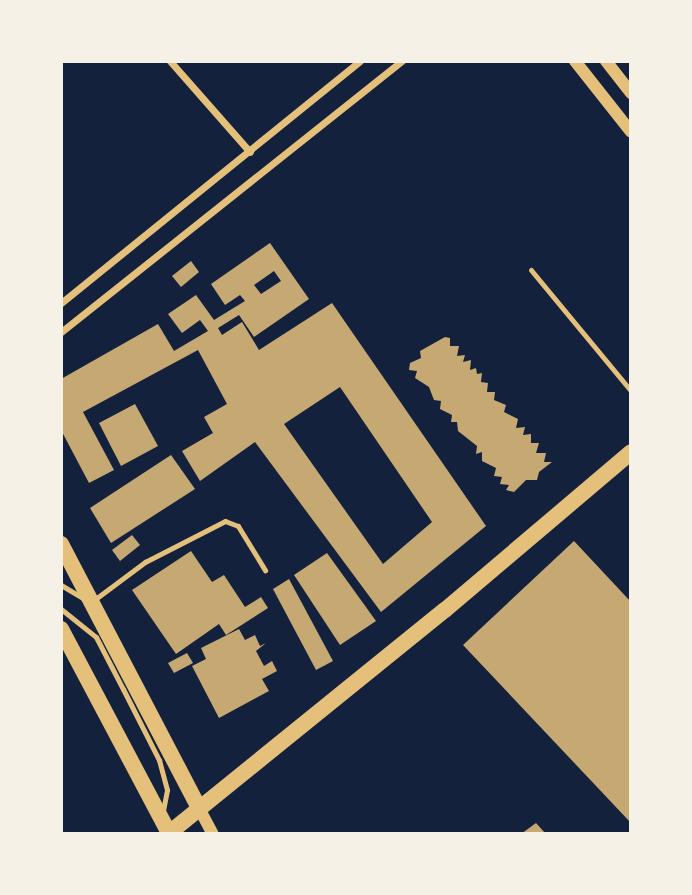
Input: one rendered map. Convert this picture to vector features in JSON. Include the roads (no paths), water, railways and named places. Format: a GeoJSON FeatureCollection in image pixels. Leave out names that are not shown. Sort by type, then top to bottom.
{"type":"FeatureCollection","features":[{"type":"Feature","properties":{"kind":"main road"},"geometry":{"type":"LineString","coordinates":[[61,629],[166,829],[200,810],[631,452]]}},
{"type":"Feature","properties":{"kind":"main road"},"geometry":{"type":"LineString","coordinates":[[61,544],[200,810]]}},
{"type":"Feature","properties":{"kind":"street"},"geometry":{"type":"LineString","coordinates":[[170,61],[250,152]]}},
{"type":"Feature","properties":{"kind":"street"},"geometry":{"type":"LineString","coordinates":[[61,303],[360,61]]}},
{"type":"Feature","properties":{"kind":"street"},"geometry":{"type":"LineString","coordinates":[[61,332],[402,61]]}},
{"type":"Feature","properties":{"kind":"street"},"geometry":{"type":"LineString","coordinates":[[575,61],[631,132]]}},
{"type":"Feature","properties":{"kind":"street"},"geometry":{"type":"LineString","coordinates":[[606,61],[631,93]]}},
{"type":"Feature","properties":{"kind":"street"},"geometry":{"type":"LineString","coordinates":[[200,810],[213,834]]}},
{"type":"Feature","properties":{"kind":"lane"},"geometry":{"type":"LineString","coordinates":[[531,270],[631,391]]}},
{"type":"Feature","properties":{"kind":"lane"},"geometry":{"type":"LineString","coordinates":[[61,585],[90,603],[145,562],[225,521],[238,526],[265,570]]}},
{"type":"Feature","properties":{"kind":"lane"},"geometry":{"type":"LineString","coordinates":[[61,610],[96,637],[159,760],[167,790],[166,829]]}}]}
